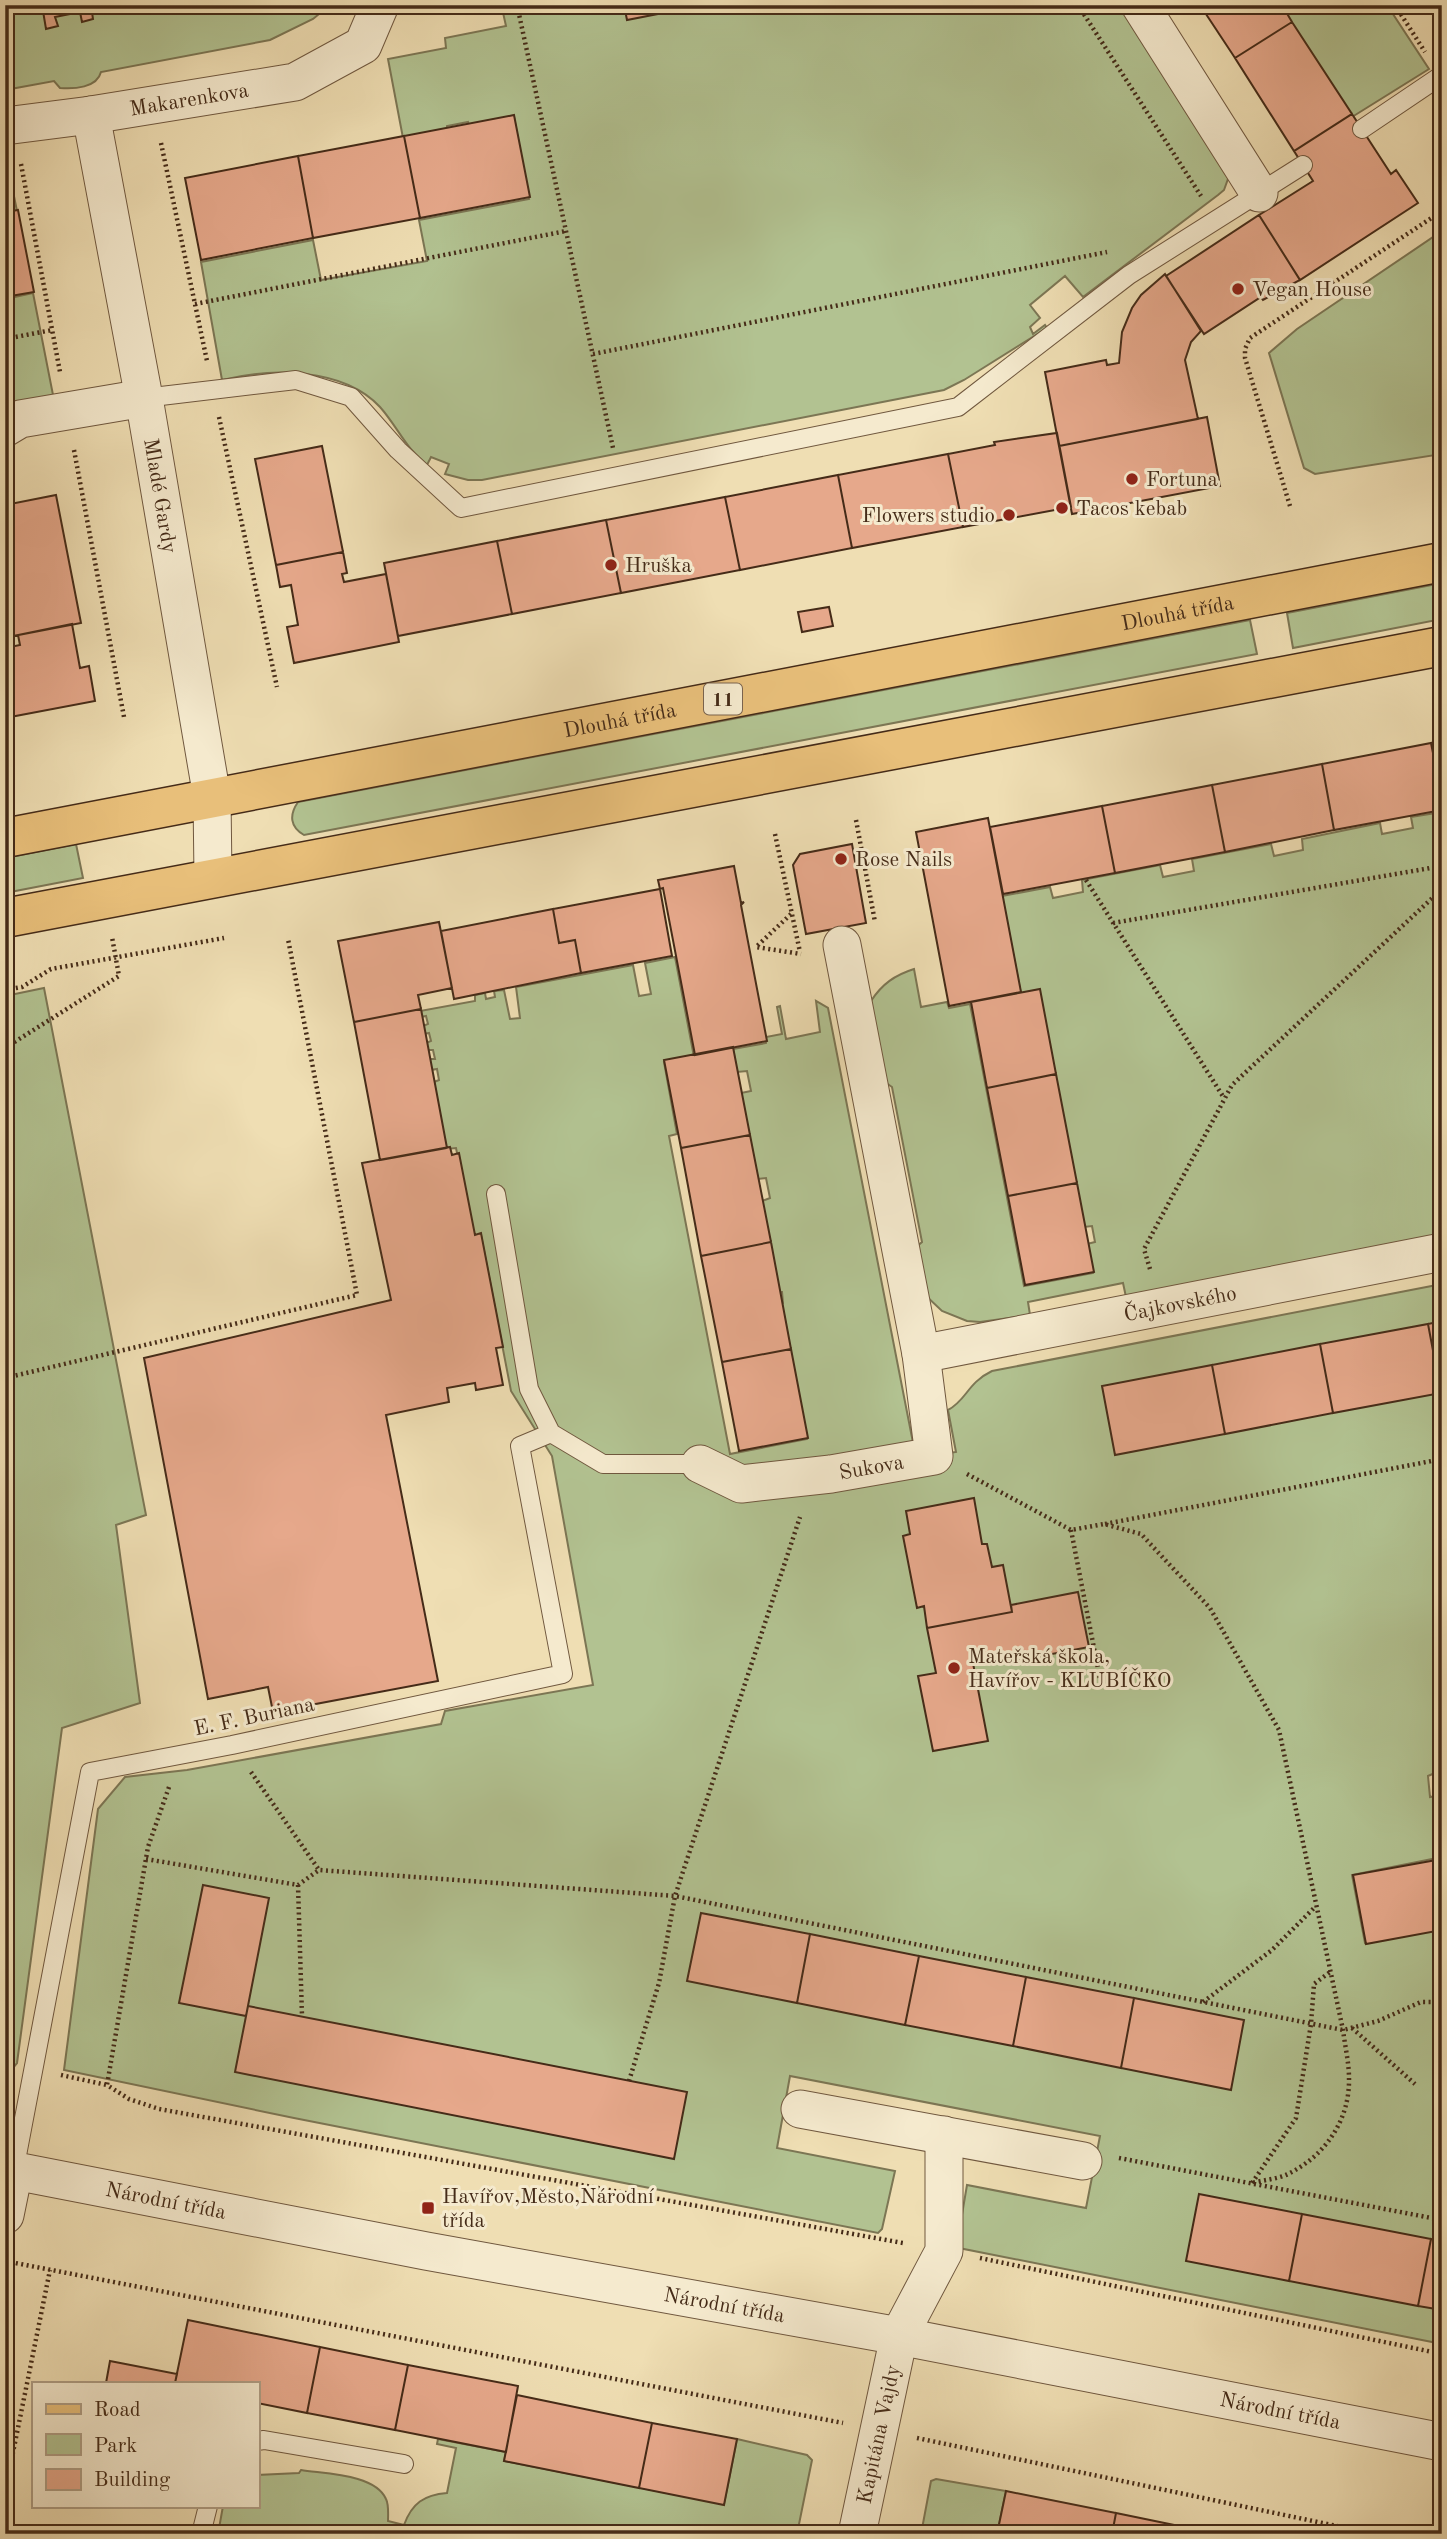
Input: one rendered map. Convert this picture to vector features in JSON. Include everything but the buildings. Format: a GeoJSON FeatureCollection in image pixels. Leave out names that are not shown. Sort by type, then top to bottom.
{"type":"FeatureCollection","features":[{"type":"Feature","properties":{"kind":"main road","name":"Dlouhá třída"},"geometry":{"type":"LineString","coordinates":[[5,838],[1442,562]]}},
{"type":"Feature","properties":{"kind":"main road"},"geometry":{"type":"LineString","coordinates":[[5,918],[1442,646]]}},
{"type":"Feature","properties":{"kind":"street","name":"Makarenkova"},"geometry":{"type":"LineString","coordinates":[[5,126],[295,82],[363,45],[380,5]]}},
{"type":"Feature","properties":{"kind":"street"},"geometry":{"type":"LineString","coordinates":[[1140,5],[1259,193]]}},
{"type":"Feature","properties":{"kind":"street","name":"Mladé Gardy"},"geometry":{"type":"LineString","coordinates":[[90,115],[144,398],[212,797],[213,878]]}},
{"type":"Feature","properties":{"kind":"street"},"geometry":{"type":"LineString","coordinates":[[5,428],[20,419],[144,398]]}},
{"type":"Feature","properties":{"kind":"street","name":"Sukova"},"geometry":{"type":"LineString","coordinates":[[700,1464],[740,1484],[831,1474],[934,1456],[920,1354],[842,945]]}},
{"type":"Feature","properties":{"kind":"street","name":"Čajkovského"},"geometry":{"type":"LineString","coordinates":[[920,1354],[1442,1252]]}},
{"type":"Feature","properties":{"kind":"street"},"geometry":{"type":"LineString","coordinates":[[800,2109],[944,2135],[1097,2158]]}},
{"type":"Feature","properties":{"kind":"street"},"geometry":{"type":"LineString","coordinates":[[944,2135],[944,2250]]}},
{"type":"Feature","properties":{"kind":"street"},"geometry":{"type":"LineString","coordinates":[[5,2215],[10,2170]]}},
{"type":"Feature","properties":{"kind":"street","name":"Národní třída"},"geometry":{"type":"LineString","coordinates":[[10,2170],[426,2251],[899,2336],[1442,2442]]}},
{"type":"Feature","properties":{"kind":"street","name":"Kapitána Vajdy"},"geometry":{"type":"LineString","coordinates":[[857,2534],[899,2336],[944,2250]]}},
{"type":"Feature","properties":{"kind":"lane"},"geometry":{"type":"LineString","coordinates":[[1362,130],[1442,75]]}},
{"type":"Feature","properties":{"kind":"lane"},"geometry":{"type":"LineString","coordinates":[[144,398],[296,380],[351,397],[398,450],[461,509],[958,407],[1129,275],[1303,165]]}},
{"type":"Feature","properties":{"kind":"lane"},"geometry":{"type":"LineString","coordinates":[[496,1194],[528,1389],[551,1433]]}},
{"type":"Feature","properties":{"kind":"lane","name":"Sukova"},"geometry":{"type":"LineString","coordinates":[[551,1433],[603,1464],[700,1464]]}},
{"type":"Feature","properties":{"kind":"lane","name":"E. F. Buriana"},"geometry":{"type":"LineString","coordinates":[[10,2170],[90,1772],[232,1745],[563,1674],[520,1446],[551,1433]]}},
{"type":"Feature","properties":{"kind":"lane"},"geometry":{"type":"LineString","coordinates":[[259,2441],[404,2464]]}},
{"type":"Feature","properties":{"kind":"lane"},"geometry":{"type":"LineString","coordinates":[[201,2534],[208,2508]]}},
{"type":"Feature","properties":{"kind":"path"},"geometry":{"type":"LineString","coordinates":[[517,5],[619,476]]}},
{"type":"Feature","properties":{"kind":"path"},"geometry":{"type":"LineString","coordinates":[[1078,5],[1217,220]]}},
{"type":"Feature","properties":{"kind":"path"},"geometry":{"type":"LineString","coordinates":[[1395,5],[1427,55]]}},
{"type":"Feature","properties":{"kind":"path"},"geometry":{"type":"LineString","coordinates":[[1290,506],[1245,358],[1245,349],[1250,338],[1442,211]]}},
{"type":"Feature","properties":{"kind":"path"},"geometry":{"type":"LineString","coordinates":[[195,304],[566,231]]}},
{"type":"Feature","properties":{"kind":"path"},"geometry":{"type":"LineString","coordinates":[[593,354],[1110,251]]}},
{"type":"Feature","properties":{"kind":"path"},"geometry":{"type":"LineString","coordinates":[[5,339],[52,330]]}},
{"type":"Feature","properties":{"kind":"path"},"geometry":{"type":"LineString","coordinates":[[856,820],[875,922]]}},
{"type":"Feature","properties":{"kind":"path"},"geometry":{"type":"LineString","coordinates":[[775,834],[797,937]]}},
{"type":"Feature","properties":{"kind":"path"},"geometry":{"type":"LineString","coordinates":[[1113,923],[1442,866]]}},
{"type":"Feature","properties":{"kind":"path"},"geometry":{"type":"LineString","coordinates":[[1086,880],[1225,1099]]}},
{"type":"Feature","properties":{"kind":"path"},"geometry":{"type":"LineString","coordinates":[[1160,1307],[1144,1249],[1232,1085],[1442,889]]}},
{"type":"Feature","properties":{"kind":"path"},"geometry":{"type":"LineString","coordinates":[[792,914],[757,947],[801,954]]}},
{"type":"Feature","properties":{"kind":"path"},"geometry":{"type":"LineString","coordinates":[[5,1048],[119,976],[110,925]]}},
{"type":"Feature","properties":{"kind":"path"},"geometry":{"type":"LineString","coordinates":[[5,990],[22,987],[51,969],[224,937]]}},
{"type":"Feature","properties":{"kind":"path"},"geometry":{"type":"LineString","coordinates":[[5,1378],[357,1295],[288,939]]}},
{"type":"Feature","properties":{"kind":"path"},"geometry":{"type":"LineString","coordinates":[[934,1456],[1071,1530],[1442,1459]]}},
{"type":"Feature","properties":{"kind":"path"},"geometry":{"type":"LineString","coordinates":[[629,2081],[659,1983],[675,1896],[801,1516],[831,1474]]}},
{"type":"Feature","properties":{"kind":"path"},"geometry":{"type":"LineString","coordinates":[[1104,1524],[1142,1534],[1210,1608],[1279,1730],[1343,2030],[1349,2080],[1343,2114],[1334,2137],[1316,2155],[1288,2174],[1252,2183]]}},
{"type":"Feature","properties":{"kind":"path"},"geometry":{"type":"LineString","coordinates":[[1071,1530],[1100,1679]]}},
{"type":"Feature","properties":{"kind":"path"},"geometry":{"type":"LineString","coordinates":[[232,1745],[319,1870]]}},
{"type":"Feature","properties":{"kind":"path"},"geometry":{"type":"LineString","coordinates":[[181,1754],[146,1858],[107,2085],[129,2099],[159,2109],[944,2250],[1442,2354]]}},
{"type":"Feature","properties":{"kind":"path"},"geometry":{"type":"LineString","coordinates":[[146,1858],[298,1885],[319,1870],[675,1896],[1343,2030],[1378,2021],[1421,2002],[1442,2002]]}},
{"type":"Feature","properties":{"kind":"path"},"geometry":{"type":"LineString","coordinates":[[298,1885],[302,2016]]}},
{"type":"Feature","properties":{"kind":"path"},"geometry":{"type":"LineString","coordinates":[[1202,2002],[1272,1950],[1316,1906]]}},
{"type":"Feature","properties":{"kind":"path"},"geometry":{"type":"LineString","coordinates":[[1252,2183],[1296,2118],[1311,2024],[1314,1984],[1330,1972]]}},
{"type":"Feature","properties":{"kind":"path"},"geometry":{"type":"LineString","coordinates":[[1352,2028],[1415,2084]]}},
{"type":"Feature","properties":{"kind":"path"},"geometry":{"type":"LineString","coordinates":[[1097,2158],[1252,2183],[1442,2220]]}},
{"type":"Feature","properties":{"kind":"path"},"geometry":{"type":"LineString","coordinates":[[5,2261],[879,2430],[1375,2534]]}},
{"type":"Feature","properties":{"kind":"path"},"geometry":{"type":"LineString","coordinates":[[5,2492],[50,2269]]}},
{"type":"Feature","properties":{"kind":"green space"},"geometry":{"type":"Polygon","coordinates":[[[5,5],[330,5],[313,19],[270,40],[101,72],[95,81],[78,88],[60,88],[54,81],[5,90],[5,5]]]}},
{"type":"Feature","properties":{"kind":"green space"},"geometry":{"type":"Polygon","coordinates":[[[457,5],[1124,5],[1229,176],[1224,190],[1218,195],[1083,297],[1065,276],[1030,305],[1040,318],[1030,327],[1033,334],[1045,325],[1047,328],[944,390],[482,480],[468,480],[445,474],[449,464],[431,457],[427,465],[413,452],[380,407],[365,394],[346,384],[305,374],[283,373],[222,380],[201,262],[313,240],[321,280],[427,261],[419,220],[529,199],[514,117],[469,125],[468,122],[403,138],[388,59],[446,48],[445,38],[506,26],[502,8],[483,9],[457,5]]]}},
{"type":"Feature","properties":{"kind":"green space"},"geometry":{"type":"Polygon","coordinates":[[[1280,5],[1387,5],[1429,69],[1352,117],[1286,15],[1290,13],[1286,7],[1282,9],[1280,5]]]}},
{"type":"Feature","properties":{"kind":"green space"},"geometry":{"type":"Polygon","coordinates":[[[5,152],[17,211],[5,213],[5,152]]]}},
{"type":"Feature","properties":{"kind":"green space"},"geometry":{"type":"Polygon","coordinates":[[[1442,231],[1442,454],[1315,474],[1304,468],[1269,353],[1297,329],[1442,231]]]}},
{"type":"Feature","properties":{"kind":"green space"},"geometry":{"type":"Polygon","coordinates":[[[33,293],[54,400],[5,413],[5,310],[12,309],[10,298],[33,293]]]}},
{"type":"Feature","properties":{"kind":"green space"},"geometry":{"type":"Polygon","coordinates":[[[1442,583],[1442,619],[1293,648],[1287,613],[1442,583]]]}},
{"type":"Feature","properties":{"kind":"green space"},"geometry":{"type":"Polygon","coordinates":[[[1250,620],[1257,654],[304,835],[292,820],[298,802],[1250,620]]]}},
{"type":"Feature","properties":{"kind":"green space"},"geometry":{"type":"Polygon","coordinates":[[[1442,812],[1442,1236],[1126,1297],[1123,1283],[1028,1302],[1030,1315],[980,1322],[967,1321],[942,1311],[923,1293],[915,1248],[922,1242],[892,1087],[882,1080],[871,1001],[884,985],[914,969],[921,1007],[947,1002],[949,1008],[970,1004],[1024,1286],[1093,1273],[1087,1244],[1095,1242],[1092,1226],[1084,1227],[1021,994],[1002,896],[1050,887],[1053,898],[1083,892],[1082,880],[1160,865],[1163,877],[1194,871],[1192,859],[1271,844],[1274,856],[1303,850],[1302,839],[1380,823],[1382,834],[1413,828],[1411,817],[1442,812]]]}},
{"type":"Feature","properties":{"kind":"green space"},"geometry":{"type":"Polygon","coordinates":[[[76,844],[83,878],[5,893],[5,858],[76,844]]]}},
{"type":"Feature","properties":{"kind":"green space"},"geometry":{"type":"Polygon","coordinates":[[[675,957],[694,1057],[664,1062],[677,1134],[669,1136],[730,1454],[807,1439],[782,1292],[779,1292],[762,1201],[770,1198],[766,1178],[758,1179],[741,1093],[751,1091],[747,1071],[737,1072],[733,1049],[766,1043],[766,1037],[782,1034],[777,1007],[780,1006],[786,1039],[820,1032],[816,1001],[828,1008],[916,1458],[956,1452],[948,1410],[977,1381],[992,1371],[1442,1284],[1442,1770],[1428,1776],[1430,1797],[1442,1795],[1442,1857],[1352,1875],[1365,1943],[1437,1929],[1438,1935],[1442,1935],[1442,2344],[959,2248],[957,2244],[967,2185],[1086,2208],[1100,2136],[790,2076],[777,2148],[895,2171],[882,2229],[878,2233],[64,2070],[98,1809],[125,1777],[187,1770],[441,1724],[445,1711],[593,1685],[552,1456],[511,1391],[481,1235],[474,1236],[456,1148],[446,1149],[434,1082],[439,1080],[437,1069],[431,1070],[429,1059],[435,1059],[433,1050],[427,1050],[426,1043],[431,1041],[429,1033],[424,1034],[423,1026],[428,1024],[426,1016],[421,1017],[420,1011],[475,1001],[475,995],[485,993],[486,999],[495,997],[494,991],[504,990],[510,1019],[520,1018],[516,987],[633,965],[639,996],[651,994],[645,963],[675,957]]]}},
{"type":"Feature","properties":{"kind":"green space"},"geometry":{"type":"Polygon","coordinates":[[[44,988],[146,1515],[116,1525],[140,1703],[62,1728],[17,2063],[5,2078],[5,996],[44,988]]]}},
{"type":"Feature","properties":{"kind":"green space"},"geometry":{"type":"Polygon","coordinates":[[[438,2439],[506,2452],[504,2461],[724,2504],[737,2439],[807,2455],[812,2460],[797,2534],[218,2534],[223,2508],[259,2508],[259,2475],[299,2473],[301,2470],[348,2477],[371,2484],[386,2499],[388,2521],[404,2525],[411,2511],[425,2498],[447,2493],[456,2448],[437,2444],[438,2439]]]}},
{"type":"Feature","properties":{"kind":"green space"},"geometry":{"type":"Polygon","coordinates":[[[936,2479],[1006,2491],[997,2534],[921,2534],[931,2481],[936,2479]]]}},
{"type":"Feature","properties":{"kind":"place","name":"Vegan House"},"geometry":{"type":"Point","coordinates":[1238,289]}},
{"type":"Feature","properties":{"kind":"place","name":"Fortuna"},"geometry":{"type":"Point","coordinates":[1132,479]}},
{"type":"Feature","properties":{"kind":"place","name":"Tacos kebab"},"geometry":{"type":"Point","coordinates":[1062,508]}},
{"type":"Feature","properties":{"kind":"place","name":"Flowers studio"},"geometry":{"type":"Point","coordinates":[1009,515]}},
{"type":"Feature","properties":{"kind":"place","name":"Hruška"},"geometry":{"type":"Point","coordinates":[611,565]}},
{"type":"Feature","properties":{"kind":"place","name":"Rose Nails"},"geometry":{"type":"Point","coordinates":[841,859]}},
{"type":"Feature","properties":{"kind":"place","name":"Mateřská škola, Havířov - KLUBÍČKO"},"geometry":{"type":"Point","coordinates":[954,1668]}},
{"type":"Feature","properties":{"kind":"place","name":"Havířov,Město,Národní třída"},"geometry":{"type":"Point","coordinates":[428,2208]}}]}
